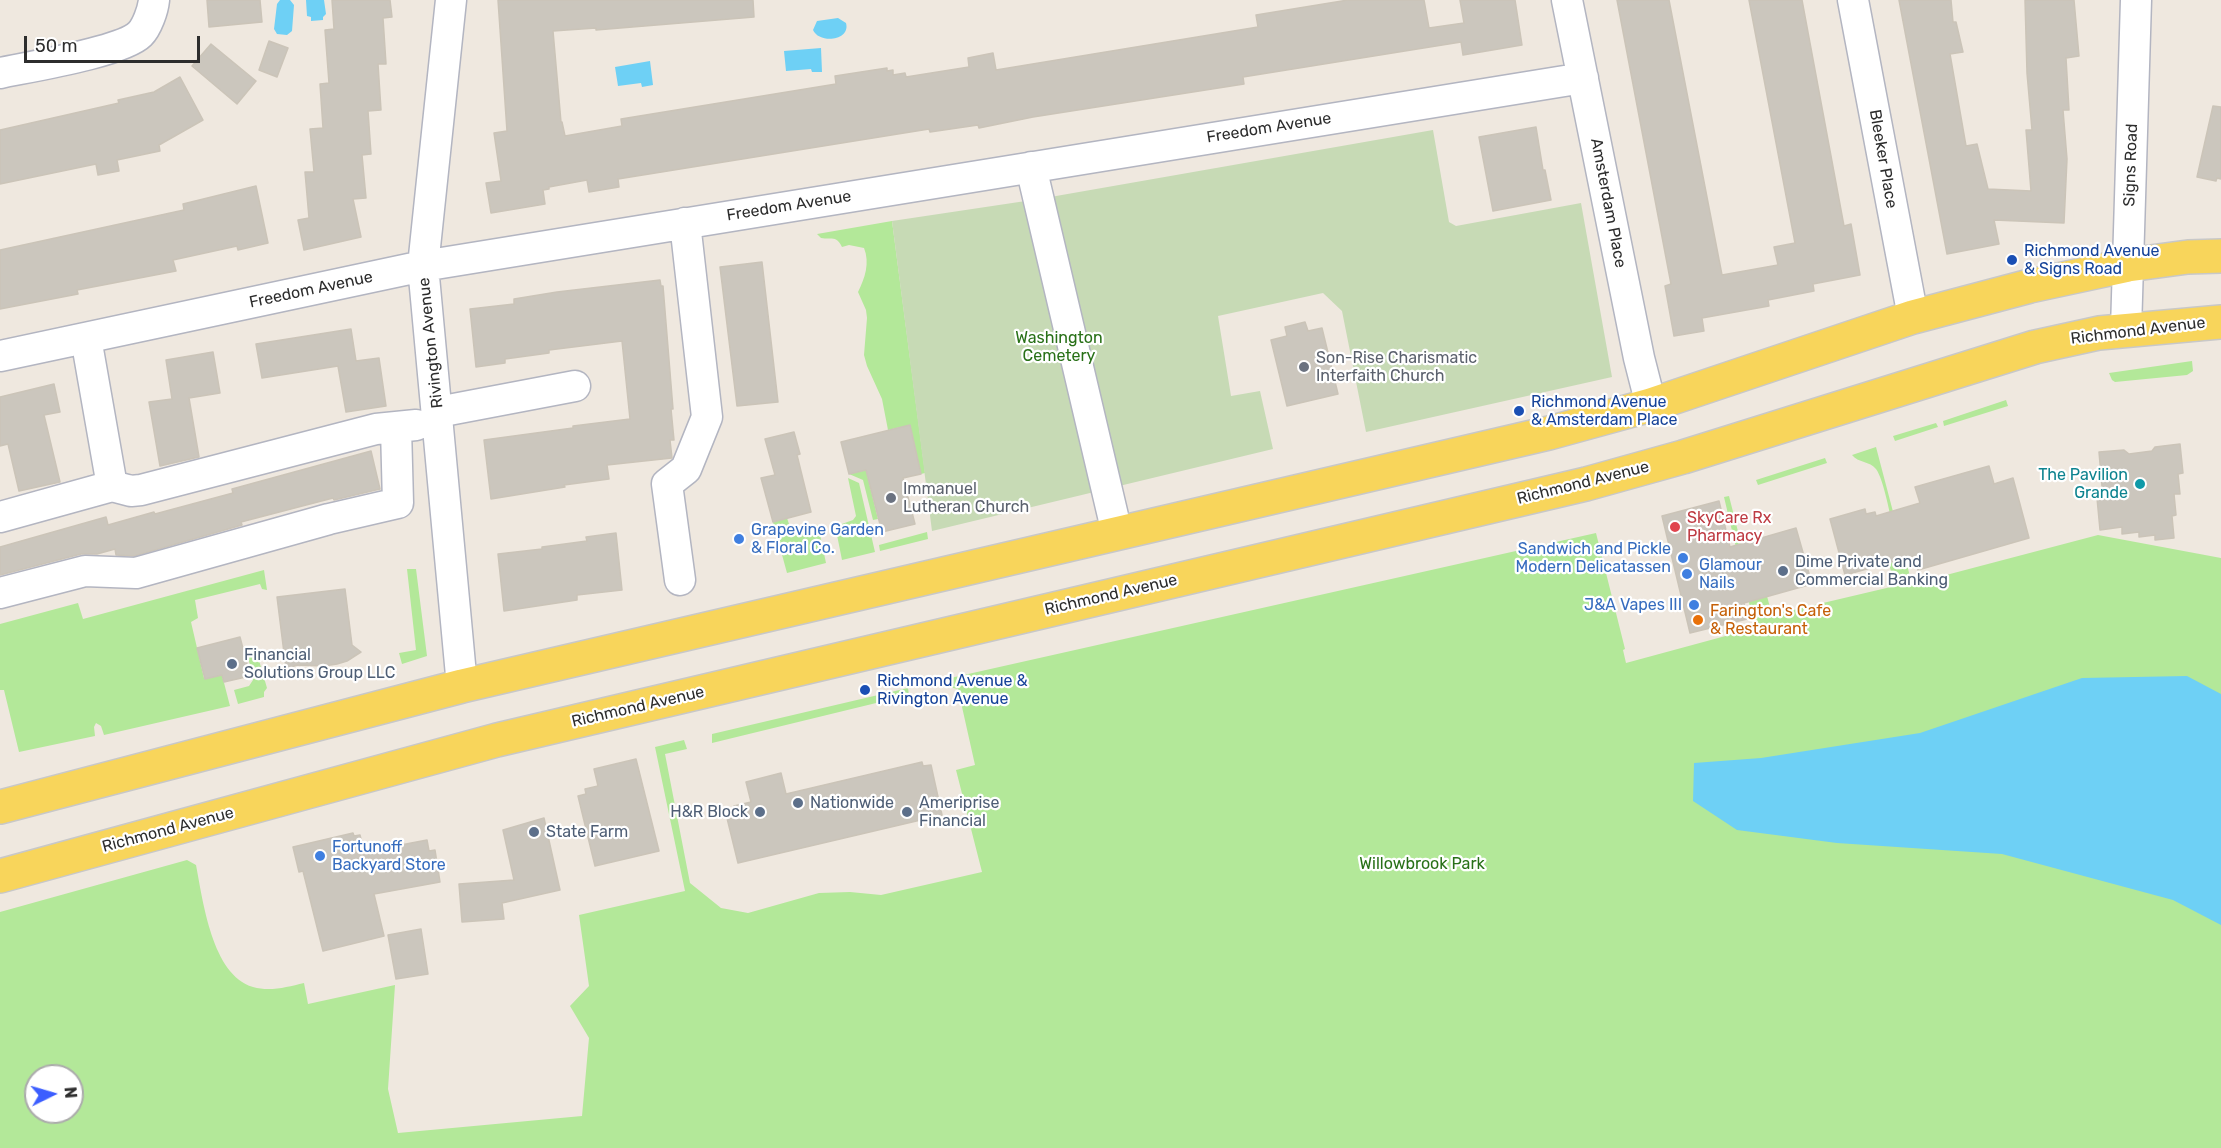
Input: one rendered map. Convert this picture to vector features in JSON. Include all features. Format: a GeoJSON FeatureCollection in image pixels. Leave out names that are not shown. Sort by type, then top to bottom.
{"type":"FeatureCollection","features":[{"type":"Feature","properties":{"kind":"main road"},"geometry":{"type":"LineString","coordinates":[[0,807],[462,686],[1549,433],[1651,405],[1913,317],[2030,286],[2128,265],[2188,257],[2221,256]]}},
{"type":"Feature","properties":{"kind":"main road","name":"Richmond Avenue"},"geometry":{"type":"LineString","coordinates":[[0,876],[496,740],[1586,484],[1712,448],[2035,347],[2083,336],[2126,330],[2221,322]]}},
{"type":"Feature","properties":{"kind":"street"},"geometry":{"type":"LineString","coordinates":[[0,73],[109,50],[140,35],[153,9],[154,0]]}},
{"type":"Feature","properties":{"kind":"street","name":"Rivington Avenue"},"geometry":{"type":"LineString","coordinates":[[451,0],[423,266],[439,417],[462,686]]}},
{"type":"Feature","properties":{"kind":"street","name":"Amsterdam Place"},"geometry":{"type":"LineString","coordinates":[[1568,0],[1639,357],[1651,405]]}},
{"type":"Feature","properties":{"kind":"street","name":"Bleeker Place"},"geometry":{"type":"LineString","coordinates":[[1853,0],[1913,317]]}},
{"type":"Feature","properties":{"kind":"street","name":"Signs Road"},"geometry":{"type":"LineString","coordinates":[[2126,330],[2136,0]]}},
{"type":"Feature","properties":{"kind":"street","name":"Freedom Avenue"},"geometry":{"type":"LineString","coordinates":[[0,356],[423,266],[1582,78]]}},
{"type":"Feature","properties":{"kind":"street"},"geometry":{"type":"LineString","coordinates":[[1031,167],[1117,534]]}},
{"type":"Feature","properties":{"kind":"street"},"geometry":{"type":"LineString","coordinates":[[680,579],[668,484],[686,469],[707,417],[685,223]]}},
{"type":"Feature","properties":{"kind":"street"},"geometry":{"type":"LineString","coordinates":[[86,338],[112,486]]}},
{"type":"Feature","properties":{"kind":"street"},"geometry":{"type":"LineString","coordinates":[[0,517],[112,486],[131,492],[141,490],[376,429],[396,428],[575,386]]}},
{"type":"Feature","properties":{"kind":"street"},"geometry":{"type":"LineString","coordinates":[[0,593],[85,571],[136,573],[318,522],[398,503],[396,428]]}},
{"type":"Feature","properties":{"kind":"green space","name":"Washington Cemetery"},"geometry":{"type":"Polygon","coordinates":[[[1433,130],[1449,222],[1456,226],[1581,203],[1612,377],[1366,432],[1342,311],[1323,293],[1218,316],[1231,396],[1260,391],[1273,449],[932,531],[892,221],[1039,199],[1433,130]]]}},
{"type":"Feature","properties":{"kind":"green space"},"geometry":{"type":"Polygon","coordinates":[[[892,221],[925,473],[921,474],[910,425],[888,430],[882,399],[864,355],[867,318],[858,292],[866,270],[867,259],[864,248],[849,245],[842,247],[836,239],[821,238],[817,234],[892,221]]]}},
{"type":"Feature","properties":{"kind":"green space"},"geometry":{"type":"Polygon","coordinates":[[[2192,361],[2193,371],[2187,375],[2115,382],[2109,373],[2192,361]]]}},
{"type":"Feature","properties":{"kind":"green space"},"geometry":{"type":"Polygon","coordinates":[[[2006,400],[2008,406],[1944,426],[1943,421],[2006,400]]]}},
{"type":"Feature","properties":{"kind":"green space"},"geometry":{"type":"Polygon","coordinates":[[[1936,423],[1938,427],[1895,441],[1893,436],[1936,423]]]}},
{"type":"Feature","properties":{"kind":"green space","name":"Willowbrook Park"},"geometry":{"type":"Polygon","coordinates":[[[1876,447],[1912,584],[2098,535],[2221,558],[2221,1148],[0,1148],[0,912],[187,860],[196,865],[206,916],[219,953],[239,980],[253,987],[266,989],[304,983],[308,1004],[395,985],[388,1089],[398,1133],[582,1116],[589,1038],[570,1006],[589,986],[579,915],[685,891],[655,747],[684,740],[687,749],[665,754],[690,883],[721,908],[748,913],[819,893],[850,892],[881,895],[982,872],[956,770],[975,765],[958,689],[939,685],[937,681],[1596,533],[1625,649],[1623,650],[1626,663],[1755,628],[1724,497],[1729,496],[1749,575],[1763,581],[1772,615],[1895,586],[1884,546],[1894,531],[1882,481],[1873,466],[1852,455],[1876,447]]]}},
{"type":"Feature","properties":{"kind":"green space"},"geometry":{"type":"Polygon","coordinates":[[[1825,458],[1827,463],[1758,485],[1756,480],[1825,458]]]}},
{"type":"Feature","properties":{"kind":"green space"},"geometry":{"type":"Polygon","coordinates":[[[866,470],[878,519],[873,520],[863,480],[849,474],[866,470]]]}},
{"type":"Feature","properties":{"kind":"green space"},"geometry":{"type":"Polygon","coordinates":[[[848,478],[859,483],[875,552],[842,560],[836,530],[839,525],[853,520],[856,516],[848,478]]]}},
{"type":"Feature","properties":{"kind":"green space"},"geometry":{"type":"Polygon","coordinates":[[[787,518],[792,533],[818,525],[826,563],[787,573],[773,522],[787,518]]]}},
{"type":"Feature","properties":{"kind":"green space"},"geometry":{"type":"Polygon","coordinates":[[[927,532],[928,539],[880,551],[879,545],[927,532]]]}},
{"type":"Feature","properties":{"kind":"green space"},"geometry":{"type":"Polygon","coordinates":[[[407,569],[416,569],[427,656],[402,664],[399,653],[416,650],[407,569]]]}},
{"type":"Feature","properties":{"kind":"green space"},"geometry":{"type":"Polygon","coordinates":[[[264,570],[267,590],[262,589],[260,584],[195,600],[198,618],[191,622],[204,678],[222,675],[230,706],[104,735],[101,726],[96,723],[95,736],[19,752],[4,690],[0,690],[0,624],[78,603],[83,619],[264,570]]]}},
{"type":"Feature","properties":{"kind":"green space"},"geometry":{"type":"Polygon","coordinates":[[[256,650],[267,688],[264,697],[238,704],[234,690],[249,686],[253,680],[247,652],[256,650]]]}},
{"type":"Feature","properties":{"kind":"green space"},"geometry":{"type":"Polygon","coordinates":[[[908,688],[909,695],[712,743],[712,734],[908,688]]]}},
{"type":"Feature","properties":{"kind":"water"},"geometry":{"type":"Polygon","coordinates":[[[280,0],[290,0],[294,5],[292,31],[287,35],[277,34],[274,29],[277,4],[280,0]]]}},
{"type":"Feature","properties":{"kind":"water"},"geometry":{"type":"Polygon","coordinates":[[[306,0],[324,0],[326,14],[323,20],[311,21],[311,17],[307,16],[306,0]]]}},
{"type":"Feature","properties":{"kind":"water"},"geometry":{"type":"Polygon","coordinates":[[[838,18],[846,23],[844,34],[839,37],[827,39],[813,30],[817,21],[838,18]]]}},
{"type":"Feature","properties":{"kind":"water"},"geometry":{"type":"Polygon","coordinates":[[[821,48],[822,72],[812,72],[811,69],[786,71],[784,51],[821,48]]]}},
{"type":"Feature","properties":{"kind":"water"},"geometry":{"type":"Polygon","coordinates":[[[650,61],[653,85],[642,87],[641,83],[618,86],[615,67],[650,61]]]}},
{"type":"Feature","properties":{"kind":"water"},"geometry":{"type":"Polygon","coordinates":[[[2187,676],[2221,694],[2221,925],[2173,900],[2002,854],[1837,843],[1737,830],[1693,801],[1694,763],[1761,758],[1920,733],[2082,678],[2187,676]]]}},
{"type":"Feature","properties":{"kind":"building"},"geometry":{"type":"Polygon","coordinates":[[[207,0],[260,0],[262,22],[209,27],[207,0]]]}},
{"type":"Feature","properties":{"kind":"building"},"geometry":{"type":"Polygon","coordinates":[[[332,0],[390,0],[392,17],[383,18],[386,64],[378,64],[381,110],[368,111],[371,154],[362,155],[366,198],[353,199],[361,237],[304,250],[298,220],[309,218],[305,172],[314,172],[310,129],[323,128],[320,84],[329,83],[325,30],[334,29],[332,0]]]}},
{"type":"Feature","properties":{"kind":"building"},"geometry":{"type":"Polygon","coordinates":[[[498,0],[753,0],[754,17],[596,30],[596,28],[553,31],[561,122],[565,136],[622,126],[621,119],[836,84],[835,76],[887,68],[887,71],[893,70],[893,75],[905,73],[906,77],[969,67],[968,58],[993,53],[996,70],[1258,27],[1256,15],[1348,0],[1424,0],[1429,28],[1464,23],[1460,0],[1515,0],[1522,45],[1463,55],[1461,42],[1243,77],[1244,84],[1033,117],[979,128],[978,125],[930,132],[929,129],[618,179],[619,187],[589,192],[587,180],[543,190],[545,204],[491,213],[486,183],[501,181],[494,133],[507,131],[498,0]]]}},
{"type":"Feature","properties":{"kind":"building"},"geometry":{"type":"Polygon","coordinates":[[[1617,0],[1669,0],[1722,275],[1778,265],[1774,247],[1795,243],[1749,0],[1802,0],[1844,226],[1851,224],[1860,275],[1813,284],[1814,291],[1768,300],[1769,306],[1702,318],[1704,331],[1674,336],[1665,286],[1671,284],[1617,0]]]}},
{"type":"Feature","properties":{"kind":"building"},"geometry":{"type":"Polygon","coordinates":[[[1899,0],[1951,0],[1953,22],[1956,22],[1963,52],[1950,54],[1966,146],[1977,144],[1988,189],[2031,191],[2026,130],[2032,130],[2027,73],[2025,0],[2074,0],[2079,56],[2066,58],[2069,110],[2063,110],[2067,159],[2064,223],[1994,220],[1999,244],[1947,254],[1899,0]]]}},
{"type":"Feature","properties":{"kind":"building"},"geometry":{"type":"Polygon","coordinates":[[[269,41],[288,48],[277,77],[259,70],[269,41]]]}},
{"type":"Feature","properties":{"kind":"building"},"geometry":{"type":"Polygon","coordinates":[[[211,44],[256,81],[237,104],[192,66],[211,44]]]}},
{"type":"Feature","properties":{"kind":"building"},"geometry":{"type":"Polygon","coordinates":[[[180,77],[203,120],[159,145],[160,151],[117,160],[119,171],[98,175],[96,164],[0,184],[0,130],[119,103],[118,100],[154,92],[180,77]]]}},
{"type":"Feature","properties":{"kind":"building"},"geometry":{"type":"Polygon","coordinates":[[[2213,106],[2221,107],[2221,179],[2217,178],[2216,181],[2197,177],[2213,106]]]}},
{"type":"Feature","properties":{"kind":"building"},"geometry":{"type":"Polygon","coordinates":[[[1536,127],[1551,200],[1493,211],[1479,137],[1536,127]]]}},
{"type":"Feature","properties":{"kind":"building"},"geometry":{"type":"Polygon","coordinates":[[[256,186],[268,243],[238,250],[237,246],[173,260],[176,271],[77,290],[78,294],[0,309],[0,250],[184,210],[183,204],[256,186]]]}},
{"type":"Feature","properties":{"kind":"building"},"geometry":{"type":"Polygon","coordinates":[[[762,262],[778,402],[737,406],[720,267],[762,262]]]}},
{"type":"Feature","properties":{"kind":"building"},"geometry":{"type":"Polygon","coordinates":[[[660,280],[663,286],[673,409],[671,409],[674,440],[670,440],[672,458],[607,465],[609,479],[491,499],[484,440],[630,419],[622,341],[549,350],[549,353],[505,359],[505,363],[476,367],[470,309],[514,304],[514,299],[557,292],[660,280]]]}},
{"type":"Feature","properties":{"kind":"building","name":"Son-Rise Charismatic Interfaith Church"},"geometry":{"type":"Polygon","coordinates":[[[1305,322],[1308,331],[1322,328],[1338,394],[1287,406],[1271,340],[1287,336],[1285,327],[1305,322]]]}},
{"type":"Feature","properties":{"kind":"building"},"geometry":{"type":"Polygon","coordinates":[[[351,329],[356,361],[379,358],[386,406],[346,412],[338,366],[262,378],[256,344],[351,329]]]}},
{"type":"Feature","properties":{"kind":"building"},"geometry":{"type":"Polygon","coordinates":[[[213,352],[220,393],[189,398],[199,457],[160,466],[149,402],[172,399],[166,360],[213,352]]]}},
{"type":"Feature","properties":{"kind":"building"},"geometry":{"type":"Polygon","coordinates":[[[54,384],[60,412],[44,415],[60,482],[19,491],[8,444],[0,446],[0,397],[54,384]]]}},
{"type":"Feature","properties":{"kind":"building"},"geometry":{"type":"Polygon","coordinates":[[[910,425],[921,474],[903,478],[915,524],[882,532],[866,470],[849,474],[841,442],[910,425]]]}},
{"type":"Feature","properties":{"kind":"building"},"geometry":{"type":"Polygon","coordinates":[[[794,432],[800,454],[797,455],[811,512],[773,522],[761,478],[775,475],[765,439],[794,432]]]}},
{"type":"Feature","properties":{"kind":"building","name":"The Pavilion Grande"},"geometry":{"type":"Polygon","coordinates":[[[2180,444],[2183,473],[2178,474],[2180,494],[2174,494],[2176,515],[2172,516],[2174,538],[2155,540],[2155,535],[2139,537],[2139,532],[2122,534],[2122,527],[2100,530],[2097,498],[2103,498],[2099,452],[2124,450],[2129,454],[2152,451],[2155,447],[2180,444]]]}},
{"type":"Feature","properties":{"kind":"building"},"geometry":{"type":"Polygon","coordinates":[[[371,451],[380,489],[334,500],[333,498],[241,522],[242,525],[134,556],[116,555],[115,549],[97,554],[81,554],[0,575],[0,547],[106,517],[108,525],[154,512],[155,514],[233,493],[232,489],[371,451]]]}},
{"type":"Feature","properties":{"kind":"building"},"geometry":{"type":"Polygon","coordinates":[[[1989,466],[1994,484],[2013,478],[2029,538],[1918,570],[1914,556],[1845,575],[1830,519],[1865,509],[1866,514],[1875,512],[1876,516],[1920,503],[1915,487],[1989,466]]]}},
{"type":"Feature","properties":{"kind":"building"},"geometry":{"type":"Polygon","coordinates":[[[1719,501],[1730,547],[1796,528],[1812,584],[1744,603],[1747,619],[1690,633],[1662,516],[1719,501]]]}},
{"type":"Feature","properties":{"kind":"building"},"geometry":{"type":"Polygon","coordinates":[[[616,533],[622,590],[577,595],[577,600],[504,611],[498,554],[587,541],[586,537],[616,533]]]}},
{"type":"Feature","properties":{"kind":"building"},"geometry":{"type":"Polygon","coordinates":[[[345,589],[352,645],[361,652],[337,664],[297,665],[286,669],[277,597],[345,589]]]}},
{"type":"Feature","properties":{"kind":"building"},"geometry":{"type":"Polygon","coordinates":[[[240,637],[250,676],[224,682],[222,675],[205,679],[197,648],[240,637]]]}},
{"type":"Feature","properties":{"kind":"building"},"geometry":{"type":"Polygon","coordinates":[[[636,759],[659,851],[595,866],[578,796],[586,794],[585,789],[598,786],[594,769],[636,759]]]}},
{"type":"Feature","properties":{"kind":"building"},"geometry":{"type":"Polygon","coordinates":[[[922,762],[923,766],[931,765],[942,815],[738,863],[726,814],[735,812],[734,806],[751,802],[746,782],[781,773],[786,794],[922,762]]]}},
{"type":"Feature","properties":{"kind":"building"},"geometry":{"type":"Polygon","coordinates":[[[544,818],[560,890],[502,903],[504,919],[462,922],[459,884],[514,880],[503,830],[544,818]]]}},
{"type":"Feature","properties":{"kind":"building"},"geometry":{"type":"Polygon","coordinates":[[[353,833],[354,836],[360,835],[364,852],[427,840],[429,851],[435,850],[440,882],[374,894],[384,936],[323,951],[303,871],[299,872],[293,847],[353,833]]]}},
{"type":"Feature","properties":{"kind":"building"},"geometry":{"type":"Polygon","coordinates":[[[421,929],[428,974],[396,979],[388,935],[421,929]]]}},
{"type":"Feature","properties":{"kind":"place","name":"Richmond Avenue & Signs Road"},"geometry":{"type":"Point","coordinates":[2012,260]}},
{"type":"Feature","properties":{"kind":"place","name":"Son-Rise Charismatic Interfaith Church"},"geometry":{"type":"Point","coordinates":[1304,367]}},
{"type":"Feature","properties":{"kind":"place","name":"Richmond Avenue & Amsterdam Place"},"geometry":{"type":"Point","coordinates":[1519,411]}},
{"type":"Feature","properties":{"kind":"place","name":"The Pavilion Grande"},"geometry":{"type":"Point","coordinates":[2140,484]}},
{"type":"Feature","properties":{"kind":"place","name":"Immanuel Lutheran Church"},"geometry":{"type":"Point","coordinates":[891,498]}},
{"type":"Feature","properties":{"kind":"place","name":"SkyCare Rx Pharmacy"},"geometry":{"type":"Point","coordinates":[1675,527]}},
{"type":"Feature","properties":{"kind":"place","name":"Grapevine Garden & Floral Co."},"geometry":{"type":"Point","coordinates":[739,539]}},
{"type":"Feature","properties":{"kind":"place","name":"Sandwich and Pickle Modern Delicatassen"},"geometry":{"type":"Point","coordinates":[1683,558]}},
{"type":"Feature","properties":{"kind":"place","name":"Dime Private and Commercial Banking"},"geometry":{"type":"Point","coordinates":[1783,571]}},
{"type":"Feature","properties":{"kind":"place","name":"Glamour Nails"},"geometry":{"type":"Point","coordinates":[1687,574]}},
{"type":"Feature","properties":{"kind":"place","name":"J&A Vapes III"},"geometry":{"type":"Point","coordinates":[1694,605]}},
{"type":"Feature","properties":{"kind":"place","name":"Farington's Cafe & Restaurant"},"geometry":{"type":"Point","coordinates":[1698,620]}},
{"type":"Feature","properties":{"kind":"place","name":"Financial Solutions Group LLC"},"geometry":{"type":"Point","coordinates":[232,664]}},
{"type":"Feature","properties":{"kind":"place","name":"Richmond Avenue & Rivington Avenue"},"geometry":{"type":"Point","coordinates":[865,690]}},
{"type":"Feature","properties":{"kind":"place","name":"Nationwide"},"geometry":{"type":"Point","coordinates":[798,803]}},
{"type":"Feature","properties":{"kind":"place","name":"H&R Block"},"geometry":{"type":"Point","coordinates":[760,812]}},
{"type":"Feature","properties":{"kind":"place","name":"Ameriprise Financial"},"geometry":{"type":"Point","coordinates":[907,812]}},
{"type":"Feature","properties":{"kind":"place","name":"State Farm"},"geometry":{"type":"Point","coordinates":[534,832]}},
{"type":"Feature","properties":{"kind":"place","name":"Fortunoff Backyard Store"},"geometry":{"type":"Point","coordinates":[320,856]}}]}
